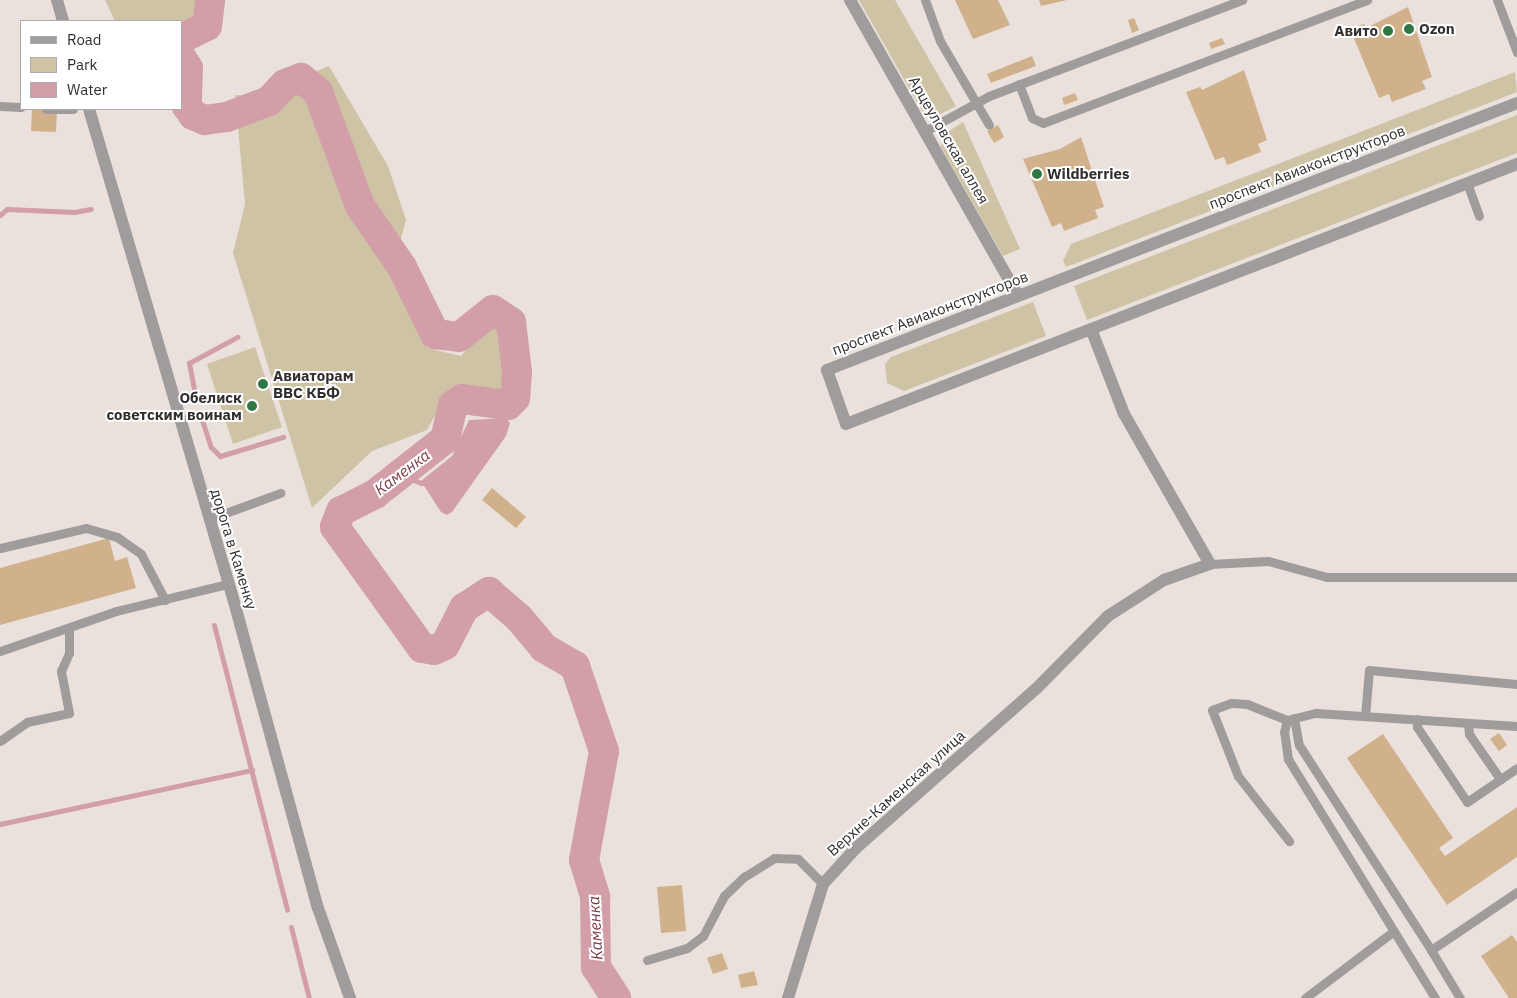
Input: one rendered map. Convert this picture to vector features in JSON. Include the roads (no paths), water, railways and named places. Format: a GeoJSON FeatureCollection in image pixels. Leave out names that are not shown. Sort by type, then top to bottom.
{"type":"FeatureCollection","features":[{"type":"Feature","properties":{"kind":"street"},"geometry":{"type":"LineString","coordinates":[[57,0],[64,20]]}},
{"type":"Feature","properties":{"kind":"street","name":"Арцеуловская аллея"},"geometry":{"type":"LineString","coordinates":[[850,0],[1018,296]]}},
{"type":"Feature","properties":{"kind":"street","name":"проспект Авиаконструкторов"},"geometry":{"type":"LineString","coordinates":[[1517,103],[826,370],[846,424],[1517,164]]}},
{"type":"Feature","properties":{"kind":"street","name":"дорога в Каменку"},"geometry":{"type":"LineString","coordinates":[[89,110],[228,584],[318,908],[348,994]]}},
{"type":"Feature","properties":{"kind":"street"},"geometry":{"type":"LineString","coordinates":[[1091,329],[1124,414],[1210,564]]}},
{"type":"Feature","properties":{"kind":"street","name":"Верхне-Каменская улица"},"geometry":{"type":"LineString","coordinates":[[788,998],[823,884],[856,848],[1036,689],[1108,616],[1164,580],[1210,564]]}},
{"type":"Feature","properties":{"kind":"lane"},"geometry":{"type":"LineString","coordinates":[[925,0],[940,41],[989,125]]}},
{"type":"Feature","properties":{"kind":"lane"},"geometry":{"type":"LineString","coordinates":[[925,131],[975,102],[1242,0]]}},
{"type":"Feature","properties":{"kind":"lane"},"geometry":{"type":"LineString","coordinates":[[1019,84],[1032,118],[1043,123],[1366,0]]}},
{"type":"Feature","properties":{"kind":"lane"},"geometry":{"type":"LineString","coordinates":[[1497,0],[1514,34],[1517,52]]}},
{"type":"Feature","properties":{"kind":"lane"},"geometry":{"type":"LineString","coordinates":[[0,106],[20,107]]}},
{"type":"Feature","properties":{"kind":"lane"},"geometry":{"type":"LineString","coordinates":[[1467,183],[1479,216]]}},
{"type":"Feature","properties":{"kind":"lane"},"geometry":{"type":"LineString","coordinates":[[208,519],[280,493]]}},
{"type":"Feature","properties":{"kind":"lane"},"geometry":{"type":"LineString","coordinates":[[0,548],[86,528],[117,537],[141,554],[165,600]]}},
{"type":"Feature","properties":{"kind":"lane"},"geometry":{"type":"LineString","coordinates":[[1210,564],[1268,561],[1327,577],[1517,577]]}},
{"type":"Feature","properties":{"kind":"lane"},"geometry":{"type":"LineString","coordinates":[[0,651],[116,611],[228,584]]}},
{"type":"Feature","properties":{"kind":"lane"},"geometry":{"type":"LineString","coordinates":[[0,741],[27,722],[69,713],[61,671],[69,653],[69,628]]}},
{"type":"Feature","properties":{"kind":"lane"},"geometry":{"type":"LineString","coordinates":[[1365,716],[1369,670],[1517,684]]}},
{"type":"Feature","properties":{"kind":"lane"},"geometry":{"type":"LineString","coordinates":[[1289,841],[1238,776],[1212,710],[1231,703],[1247,704],[1291,719],[1316,713],[1517,726]]}},
{"type":"Feature","properties":{"kind":"lane"},"geometry":{"type":"LineString","coordinates":[[1291,719],[1284,732],[1288,759],[1435,998]]}},
{"type":"Feature","properties":{"kind":"lane"},"geometry":{"type":"LineString","coordinates":[[1291,719],[1299,745],[1460,998]]}},
{"type":"Feature","properties":{"kind":"lane"},"geometry":{"type":"LineString","coordinates":[[1417,719],[1417,726],[1467,802],[1517,768]]}},
{"type":"Feature","properties":{"kind":"lane"},"geometry":{"type":"LineString","coordinates":[[1468,722],[1469,734],[1500,780]]}},
{"type":"Feature","properties":{"kind":"lane"},"geometry":{"type":"LineString","coordinates":[[646,960],[687,948],[703,936],[724,896],[744,877],[774,858],[798,859],[823,884]]}},
{"type":"Feature","properties":{"kind":"lane"},"geometry":{"type":"LineString","coordinates":[[1431,950],[1517,892]]}},
{"type":"Feature","properties":{"kind":"lane"},"geometry":{"type":"LineString","coordinates":[[1305,998],[1394,931]]}},
{"type":"Feature","properties":{"kind":"lane"},"geometry":{"type":"LineString","coordinates":[[348,994],[357,998]]}},
{"type":"Feature","properties":{"kind":"water"},"geometry":{"type":"Polygon","coordinates":[[[506,418],[510,423],[506,436],[452,512],[447,515],[441,512],[421,481],[452,456],[469,420],[506,418]]]}},
{"type":"Feature","properties":{"kind":"waterway","name":"Каменка"},"geometry":{"type":"LineString","coordinates":[[182,38],[207,26],[210,0]]}},
{"type":"Feature","properties":{"kind":"waterway","name":"Каменка"},"geometry":{"type":"LineString","coordinates":[[182,59],[188,68],[187,106],[193,115],[205,120],[227,117],[269,101],[285,84],[301,78],[318,92],[360,206],[402,267],[435,334],[459,337],[493,310],[511,322],[517,372],[515,398],[508,405],[462,399],[453,405],[445,439],[375,494],[341,511],[335,527],[422,648],[434,650],[445,645],[464,608],[489,592],[519,618],[544,648],[575,666],[604,751],[584,860],[595,897],[596,967],[616,998]]}},
{"type":"Feature","properties":{"kind":"waterway"},"geometry":{"type":"LineString","coordinates":[[0,215],[7,209],[74,212],[91,209]]}},
{"type":"Feature","properties":{"kind":"waterway"},"geometry":{"type":"LineString","coordinates":[[196,399],[189,363],[237,337]]}},
{"type":"Feature","properties":{"kind":"waterway"},"geometry":{"type":"LineString","coordinates":[[200,414],[211,447],[220,456],[283,437]]}},
{"type":"Feature","properties":{"kind":"waterway"},"geometry":{"type":"LineString","coordinates":[[402,475],[421,483]]}},
{"type":"Feature","properties":{"kind":"waterway"},"geometry":{"type":"LineString","coordinates":[[214,625],[287,910]]}},
{"type":"Feature","properties":{"kind":"waterway"},"geometry":{"type":"LineString","coordinates":[[0,824],[252,770]]}},
{"type":"Feature","properties":{"kind":"waterway"},"geometry":{"type":"LineString","coordinates":[[291,927],[309,998]]}},
{"type":"Feature","properties":{"kind":"place","name":"Ozon"},"geometry":{"type":"Point","coordinates":[1409,29]}},
{"type":"Feature","properties":{"kind":"place","name":"Авито"},"geometry":{"type":"Point","coordinates":[1388,31]}},
{"type":"Feature","properties":{"kind":"place","name":"Wildberries"},"geometry":{"type":"Point","coordinates":[1037,174]}},
{"type":"Feature","properties":{"kind":"place","name":"Авиаторам ВВС КБФ"},"geometry":{"type":"Point","coordinates":[263,384]}},
{"type":"Feature","properties":{"kind":"place","name":"Обелиск советским воинам"},"geometry":{"type":"Point","coordinates":[252,406]}}]}
